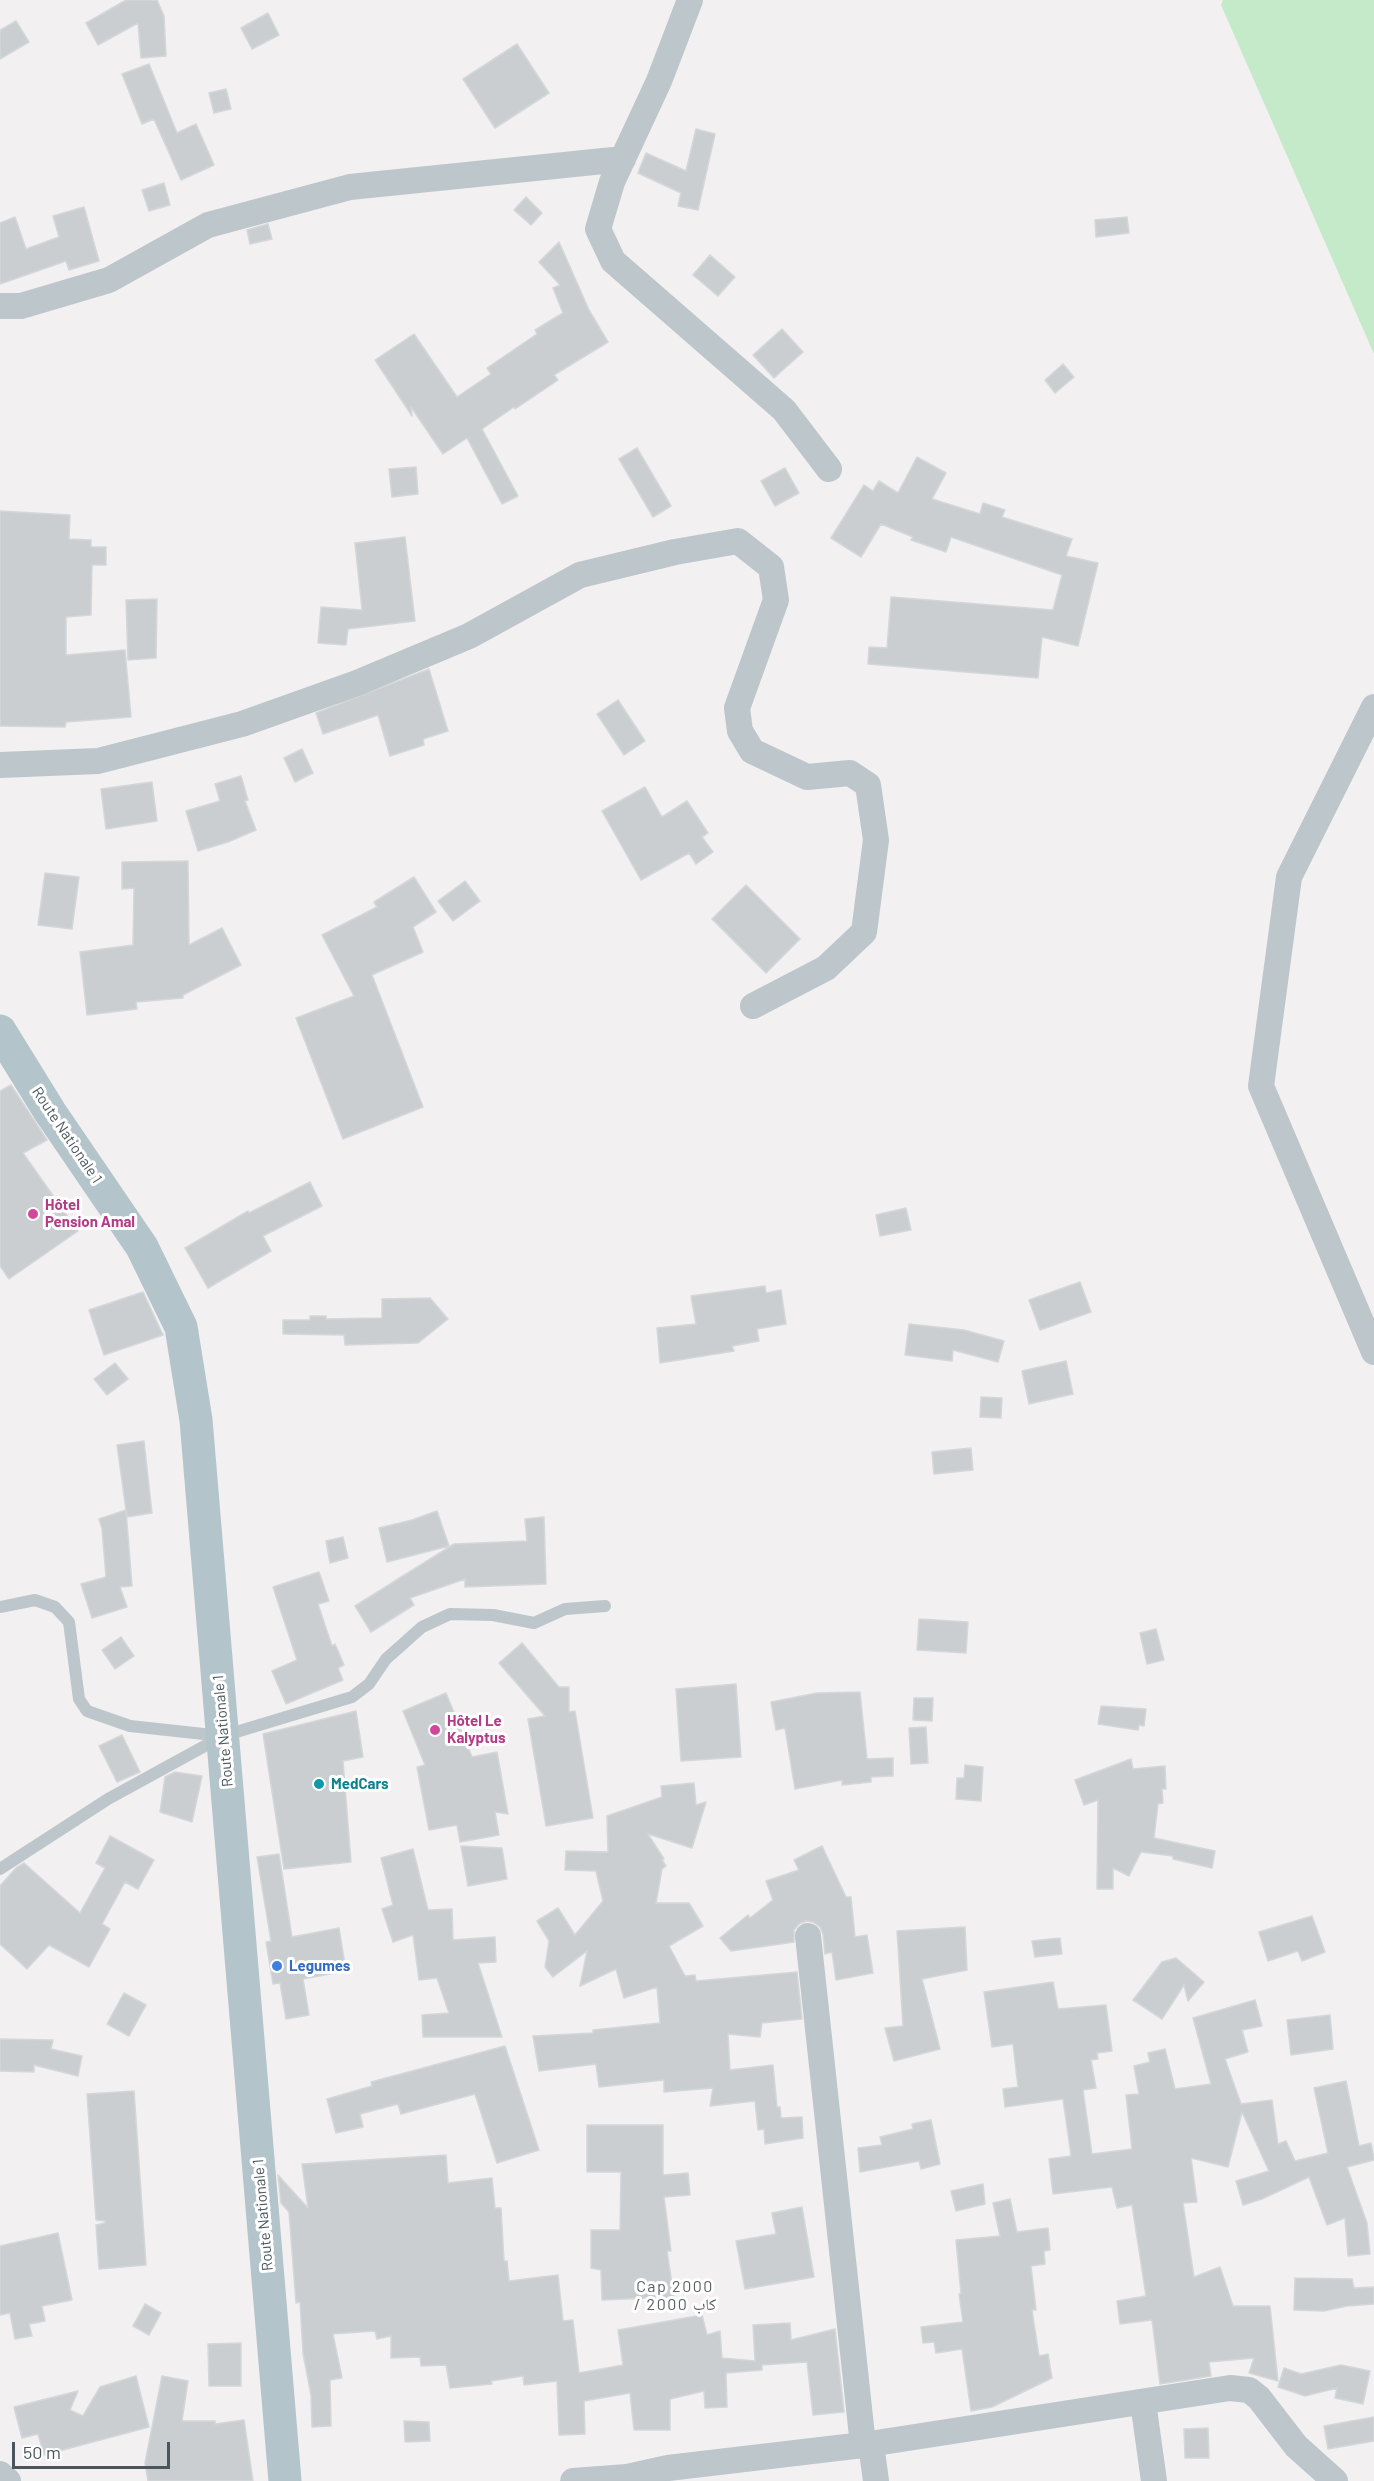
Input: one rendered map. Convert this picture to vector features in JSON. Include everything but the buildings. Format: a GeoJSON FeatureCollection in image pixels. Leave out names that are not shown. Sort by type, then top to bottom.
{"type":"FeatureCollection","features":[{"type":"Feature","properties":{"kind":"main road","name":"Route Nationale 1"},"geometry":{"type":"LineString","coordinates":[[0,1032],[50,1112],[142,1247],[181,1327],[196,1420],[285,2481]]}},
{"type":"Feature","properties":{"kind":"street"},"geometry":{"type":"LineString","coordinates":[[690,0],[659,81],[612,182],[598,229],[613,261],[784,410],[829,469]]}},
{"type":"Feature","properties":{"kind":"street"},"geometry":{"type":"LineString","coordinates":[[0,306],[21,306],[109,280],[208,225],[350,187],[623,159]]}},
{"type":"Feature","properties":{"kind":"street"},"geometry":{"type":"LineString","coordinates":[[0,765],[99,761],[242,724],[357,683],[469,636],[580,575],[675,552],[738,541],[771,567],[776,600],[737,708],[740,731],[752,751],[807,777],[850,773],[868,785],[876,840],[864,932],[826,968],[753,1006]]}},
{"type":"Feature","properties":{"kind":"street"},"geometry":{"type":"LineString","coordinates":[[1374,707],[1289,877],[1261,1086],[1374,1352]]}},
{"type":"Feature","properties":{"kind":"street"},"geometry":{"type":"LineString","coordinates":[[808,1936],[867,2444],[876,2481]]}},
{"type":"Feature","properties":{"kind":"street"},"geometry":{"type":"LineString","coordinates":[[573,2481],[867,2444],[1230,2388],[1249,2390],[1259,2398],[1296,2446],[1335,2481]]}},
{"type":"Feature","properties":{"kind":"street"},"geometry":{"type":"LineString","coordinates":[[1143,2402],[1154,2481]]}},
{"type":"Feature","properties":{"kind":"street"},"geometry":{"type":"LineString","coordinates":[[0,2474],[8,2481]]}},
{"type":"Feature","properties":{"kind":"lane"},"geometry":{"type":"LineString","coordinates":[[0,1607],[35,1600],[56,1607],[69,1622],[79,1699],[87,1711],[130,1726],[223,1736]]}},
{"type":"Feature","properties":{"kind":"lane"},"geometry":{"type":"LineString","coordinates":[[0,1869],[108,1799],[223,1736],[352,1697],[369,1684],[386,1659],[422,1627],[450,1614],[493,1615],[534,1623],[565,1609],[605,1606]]}},
{"type":"Feature","properties":{"kind":"green space"},"geometry":{"type":"Polygon","coordinates":[[[1223,0],[1374,0],[1374,354],[1221,5],[1223,0]]]}},
{"type":"Feature","properties":{"kind":"place","name":"Hôtel Pension Amal"},"geometry":{"type":"Point","coordinates":[33,1214]}},
{"type":"Feature","properties":{"kind":"place","name":"Hôtel Le Kalyptus"},"geometry":{"type":"Point","coordinates":[435,1730]}},
{"type":"Feature","properties":{"kind":"place","name":"MedCars"},"geometry":{"type":"Point","coordinates":[319,1784]}},
{"type":"Feature","properties":{"kind":"place","name":"Legumes"},"geometry":{"type":"Point","coordinates":[277,1966]}},
{"type":"Feature","properties":{"kind":"district","name":"Cap 2000 / كاب 2000"},"geometry":{"type":"Point","coordinates":[675,2296]}}]}
